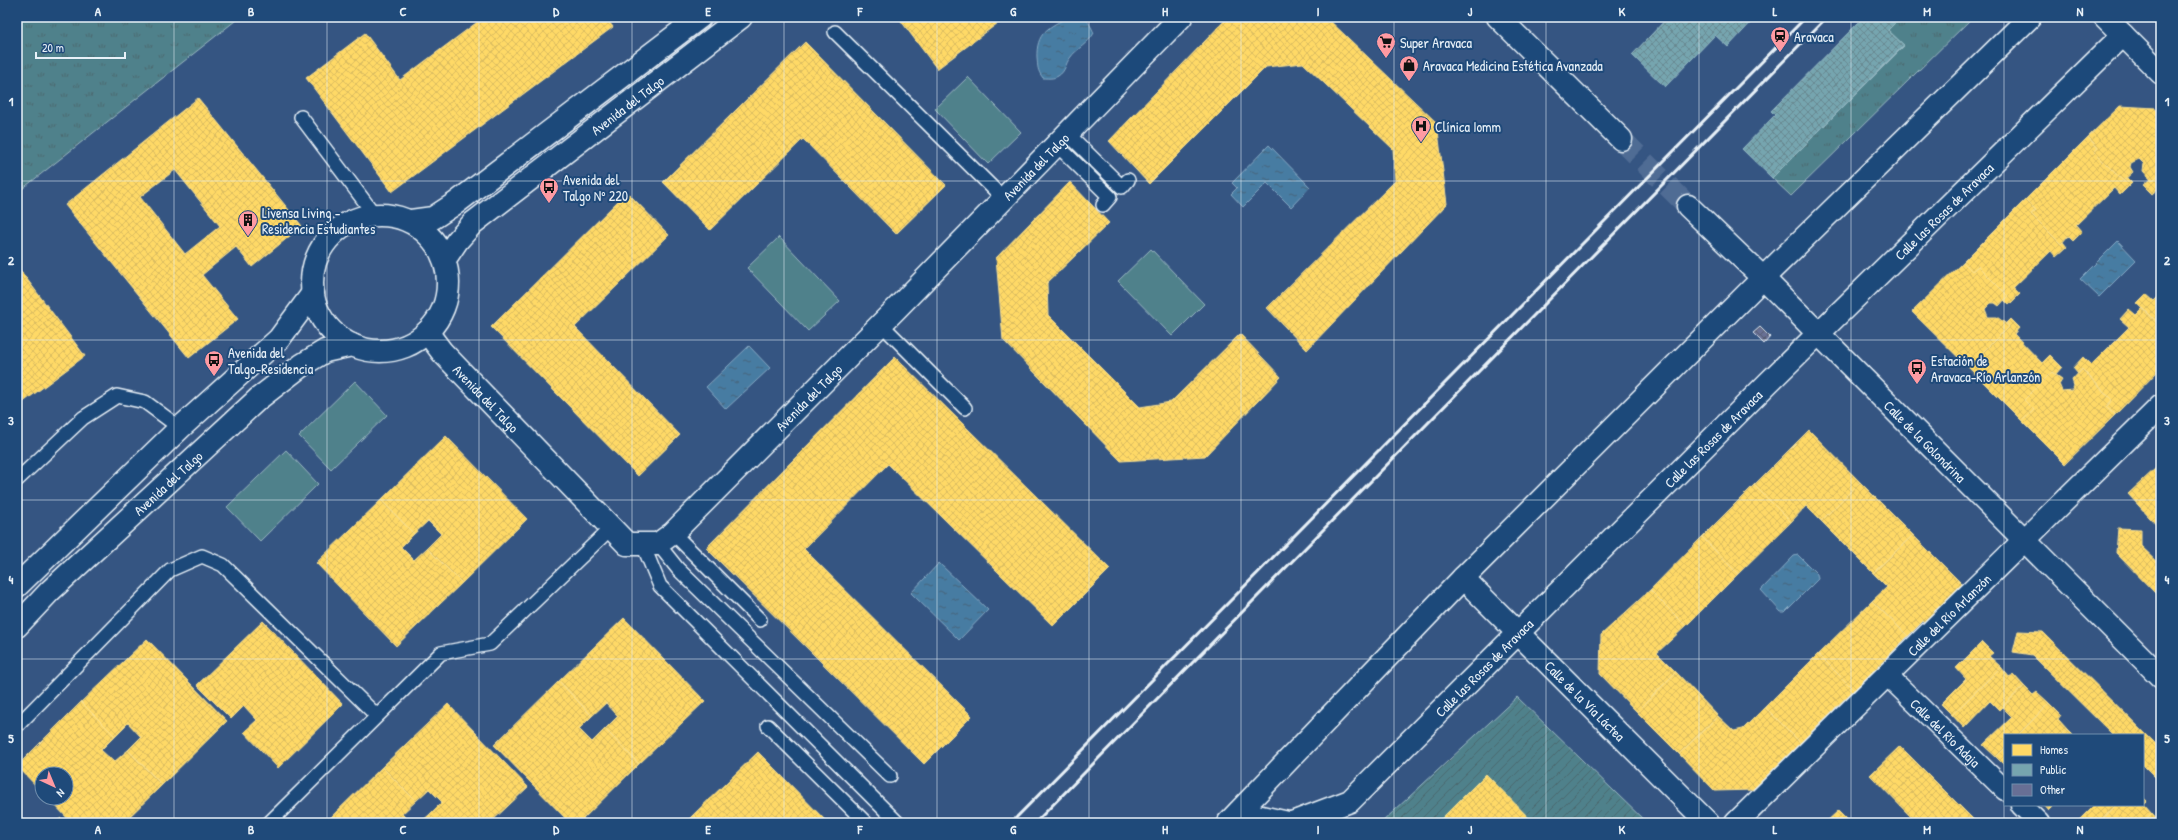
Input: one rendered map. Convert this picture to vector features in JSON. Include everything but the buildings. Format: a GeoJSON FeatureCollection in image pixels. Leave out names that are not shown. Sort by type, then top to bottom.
{"type":"FeatureCollection","features":[{"type":"Feature","properties":{"kind":"street","name":"Avenida del Talgo"},"geometry":{"type":"LineString","coordinates":[[411,221],[433,218],[456,203],[700,17]]}},
{"type":"Feature","properties":{"kind":"street","name":"Avenida del Talgo"},"geometry":{"type":"LineString","coordinates":[[445,259],[457,241],[473,223],[741,17]]}},
{"type":"Feature","properties":{"kind":"street","name":"Avenida del Talgo"},"geometry":{"type":"LineString","coordinates":[[427,332],[442,352],[627,544],[658,541],[880,324],[1181,17]]}},
{"type":"Feature","properties":{"kind":"street"},"geometry":{"type":"LineString","coordinates":[[1498,17],[1620,139]]}},
{"type":"Feature","properties":{"kind":"street"},"geometry":{"type":"LineString","coordinates":[[1233,817],[1463,578],[1763,278],[2030,17]]}},
{"type":"Feature","properties":{"kind":"street"},"geometry":{"type":"LineString","coordinates":[[2105,17],[2161,73]]}},
{"type":"Feature","properties":{"kind":"street","name":"Calle las Rosas de Aravaca"},"geometry":{"type":"LineString","coordinates":[[1292,823],[1350,801],[1518,631],[2123,35]]}},
{"type":"Feature","properties":{"kind":"street","name":"Calle de la Golondrina"},"geometry":{"type":"LineString","coordinates":[[1688,206],[1819,333],[2161,677]]}},
{"type":"Feature","properties":{"kind":"street"},"geometry":{"type":"LineString","coordinates":[[374,214],[393,215],[411,221],[426,231],[437,244],[445,259],[449,278],[447,298],[439,317],[427,332],[410,344],[391,350],[371,351],[352,345],[333,332],[320,315],[313,293],[314,269],[317,258],[326,242],[339,228],[355,219],[374,214]]}},
{"type":"Feature","properties":{"kind":"street"},"geometry":{"type":"LineString","coordinates":[[17,586],[180,428],[279,339],[313,293]]}},
{"type":"Feature","properties":{"kind":"street","name":"Avenida del Talgo"},"geometry":{"type":"LineString","coordinates":[[17,626],[50,591],[258,399],[302,365],[325,351],[352,345]]}},
{"type":"Feature","properties":{"kind":"street","name":"Calle del Río Arlanzón"},"geometry":{"type":"LineString","coordinates":[[1736,823],[2161,406]]}},
{"type":"Feature","properties":{"kind":"street","name":"Calle de la Vía Láctea"},"geometry":{"type":"LineString","coordinates":[[1463,578],[1518,631],[1708,823]]}},
{"type":"Feature","properties":{"kind":"street","name":"Calle del Río Adaja"},"geometry":{"type":"LineString","coordinates":[[1887,675],[2004,789]]}},
{"type":"Feature","properties":{"kind":"street"},"geometry":{"type":"LineString","coordinates":[[2022,806],[2039,823]]}},
{"type":"Feature","properties":{"kind":"street"},"geometry":{"type":"LineString","coordinates":[[1233,817],[1288,823]]}},
{"type":"Feature","properties":{"kind":"lane"},"geometry":{"type":"LineString","coordinates":[[835,32],[1004,199]]}},
{"type":"Feature","properties":{"kind":"lane"},"geometry":{"type":"LineString","coordinates":[[301,117],[374,214]]}},
{"type":"Feature","properties":{"kind":"lane"},"geometry":{"type":"LineString","coordinates":[[1062,139],[1122,187],[1128,180]]}},
{"type":"Feature","properties":{"kind":"lane"},"geometry":{"type":"LineString","coordinates":[[1062,139],[1110,197],[1103,205]]}},
{"type":"Feature","properties":{"kind":"lane"},"geometry":{"type":"LineString","coordinates":[[880,324],[965,408]]}},
{"type":"Feature","properties":{"kind":"lane"},"geometry":{"type":"LineString","coordinates":[[17,480],[83,418],[117,396],[145,402],[180,428]]}},
{"type":"Feature","properties":{"kind":"lane"},"geometry":{"type":"LineString","coordinates":[[269,823],[441,653],[490,644],[611,528]]}},
{"type":"Feature","properties":{"kind":"lane"},"geometry":{"type":"LineString","coordinates":[[658,541],[760,620]]}},
{"type":"Feature","properties":{"kind":"lane"},"geometry":{"type":"LineString","coordinates":[[658,541],[678,569],[890,776]]}},
{"type":"Feature","properties":{"kind":"lane"},"geometry":{"type":"LineString","coordinates":[[658,541],[660,586],[898,823]]}},
{"type":"Feature","properties":{"kind":"lane"},"geometry":{"type":"LineString","coordinates":[[17,726],[170,570],[202,556],[223,565],[377,716]]}},
{"type":"Feature","properties":{"kind":"lane"},"geometry":{"type":"LineString","coordinates":[[768,726],[866,823]]}},
{"type":"Feature","properties":{"kind":"green space"},"geometry":{"type":"Polygon","coordinates":[[[17,17],[240,17],[17,193],[17,17]]]}},
{"type":"Feature","properties":{"kind":"green space"},"geometry":{"type":"Polygon","coordinates":[[[1901,17],[1973,17],[1791,196],[1772,178],[1904,46],[1888,30],[1901,17]]]}},
{"type":"Feature","properties":{"kind":"green space"},"geometry":{"type":"Polygon","coordinates":[[[968,77],[1021,132],[988,164],[935,109],[968,77]]]}},
{"type":"Feature","properties":{"kind":"green space"},"geometry":{"type":"Polygon","coordinates":[[[779,237],[840,301],[808,331],[747,268],[779,237]]]}},
{"type":"Feature","properties":{"kind":"green space"},"geometry":{"type":"Polygon","coordinates":[[[1151,249],[1204,304],[1172,336],[1118,281],[1151,249]]]}},
{"type":"Feature","properties":{"kind":"green space"},"geometry":{"type":"Polygon","coordinates":[[[355,381],[387,415],[331,469],[299,436],[355,381]]]}},
{"type":"Feature","properties":{"kind":"green space"},"geometry":{"type":"Polygon","coordinates":[[[286,450],[318,484],[260,541],[227,507],[286,450]]]}},
{"type":"Feature","properties":{"kind":"green space"},"geometry":{"type":"Polygon","coordinates":[[[1517,697],[1647,823],[1381,823],[1517,697]]]}},
{"type":"Feature","properties":{"kind":"water"},"geometry":{"type":"Polygon","coordinates":[[[1069,17],[1079,17],[1085,19],[1090,24],[1094,33],[1089,40],[1068,60],[1061,74],[1054,78],[1043,78],[1040,73],[1037,58],[1037,49],[1041,37],[1049,28],[1069,17]]]}},
{"type":"Feature","properties":{"kind":"water"},"geometry":{"type":"Polygon","coordinates":[[[1269,145],[1310,187],[1291,207],[1267,183],[1243,207],[1231,194],[1237,188],[1232,183],[1269,145]]]}},
{"type":"Feature","properties":{"kind":"water"},"geometry":{"type":"Polygon","coordinates":[[[2118,241],[2136,260],[2099,297],[2080,279],[2118,241]]]}},
{"type":"Feature","properties":{"kind":"water"},"geometry":{"type":"Polygon","coordinates":[[[749,346],[770,368],[726,409],[706,387],[749,346]]]}},
{"type":"Feature","properties":{"kind":"water"},"geometry":{"type":"Polygon","coordinates":[[[1798,555],[1817,574],[1818,579],[1785,612],[1781,612],[1761,590],[1794,556],[1798,555]]]}},
{"type":"Feature","properties":{"kind":"water"},"geometry":{"type":"Polygon","coordinates":[[[939,563],[988,610],[959,640],[911,593],[939,563]]]}},
{"type":"Feature","properties":{"kind":"tunnel"},"geometry":{"type":"LineString","coordinates":[[1621,139],[1688,206]]}},
{"type":"Feature","properties":{"kind":"railway"},"geometry":{"type":"LineString","coordinates":[[1011,823],[1806,17]]}},
{"type":"Feature","properties":{"kind":"railway"},"geometry":{"type":"LineString","coordinates":[[1035,823],[1827,17]]}},
{"type":"Feature","properties":{"kind":"place","name":"Aravaca"},"geometry":{"type":"Point","coordinates":[1780,53]}},
{"type":"Feature","properties":{"kind":"place","name":"Super Aravaca"},"geometry":{"type":"Point","coordinates":[1386,59]}},
{"type":"Feature","properties":{"kind":"place","name":"Aravaca Medicina Estética Avanzada"},"geometry":{"type":"Point","coordinates":[1409,82]}},
{"type":"Feature","properties":{"kind":"place","name":"Clínica Iomm"},"geometry":{"type":"Point","coordinates":[1421,143]}},
{"type":"Feature","properties":{"kind":"place","name":"Avenida del Talgo Nº 220"},"geometry":{"type":"Point","coordinates":[549,204]}},
{"type":"Feature","properties":{"kind":"place","name":"Livensa Living - Residencia Estudiantes"},"geometry":{"type":"Point","coordinates":[248,237]}},
{"type":"Feature","properties":{"kind":"place","name":"Avenida del Talgo-Residencia"},"geometry":{"type":"Point","coordinates":[214,377]}},
{"type":"Feature","properties":{"kind":"place","name":"Estación de Aravaca-Río Arlanzón"},"geometry":{"type":"Point","coordinates":[1917,385]}}]}
